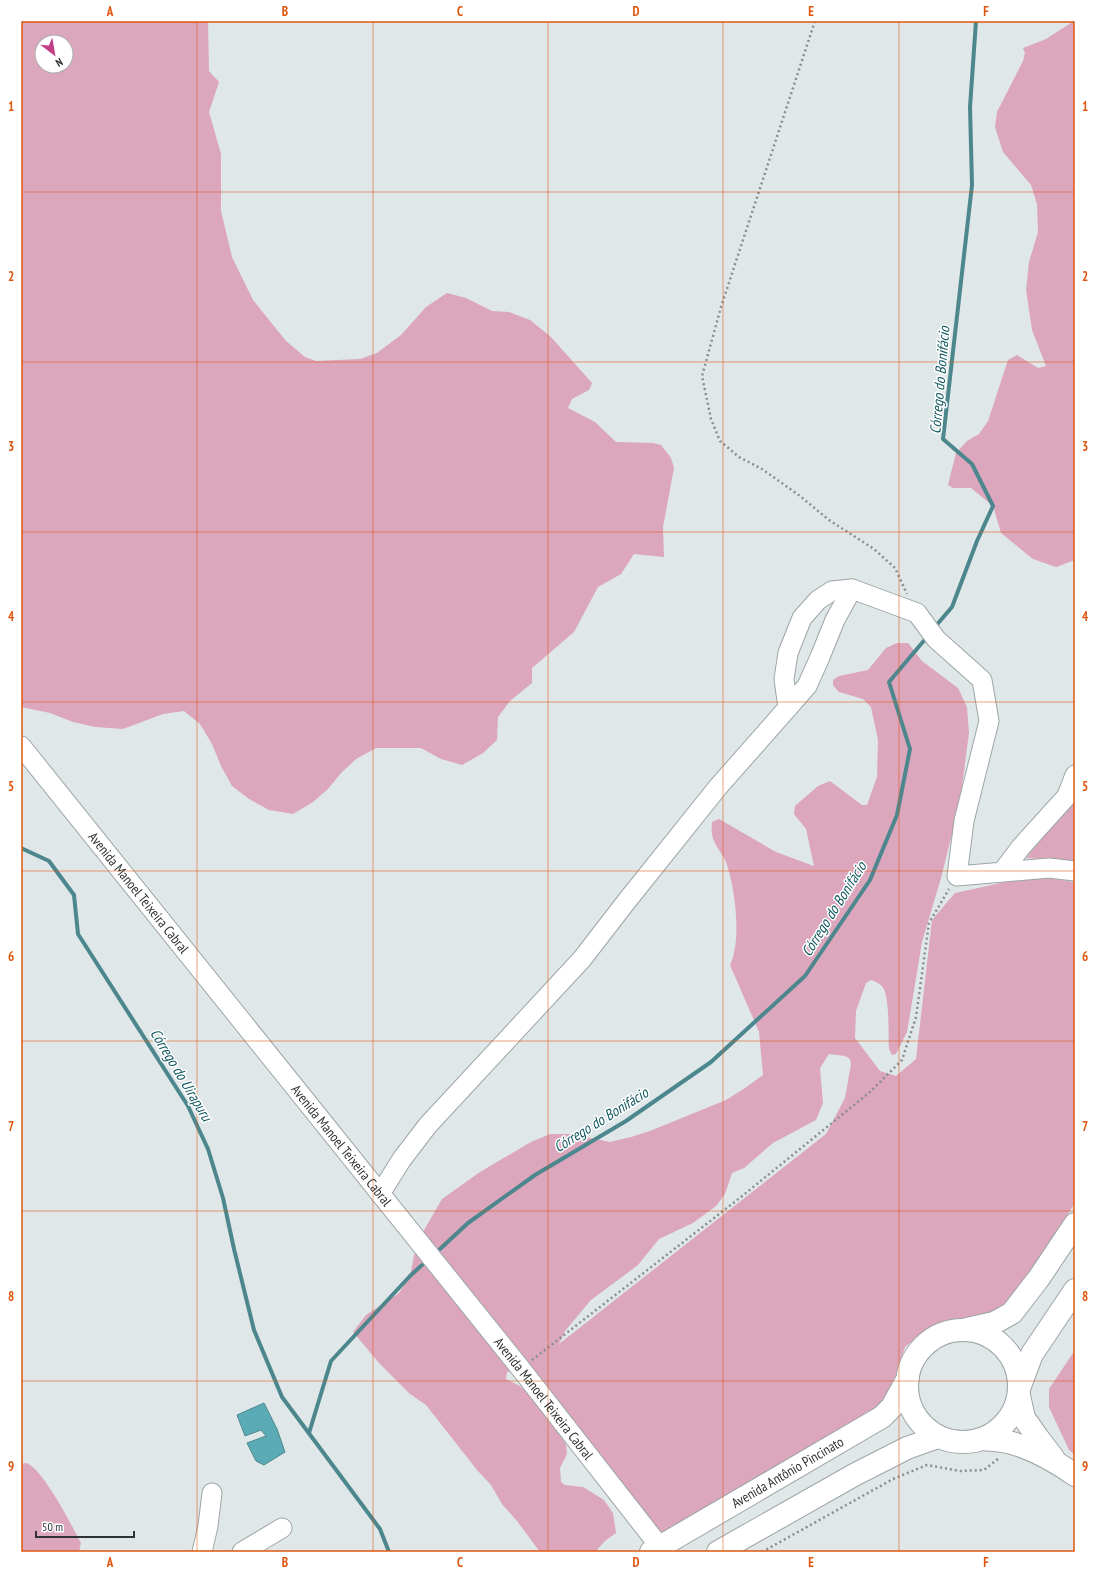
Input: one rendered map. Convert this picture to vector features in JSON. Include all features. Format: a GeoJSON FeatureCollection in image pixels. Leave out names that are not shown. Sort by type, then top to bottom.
{"type":"FeatureCollection","features":[{"type":"Feature","properties":{"kind":"main road","name":"Avenida Antônio Pincinato"},"geometry":{"type":"LineString","coordinates":[[658,1550],[882,1417],[892,1407],[908,1378],[912,1363],[921,1349],[933,1339],[948,1332],[994,1323],[1012,1313],[1075,1224]]}},
{"type":"Feature","properties":{"kind":"main road","name":"Avenida Antônio Pincinato"},"geometry":{"type":"LineString","coordinates":[[908,1378],[908,1396],[913,1412],[924,1426],[938,1437],[952,1442],[968,1442],[983,1439],[996,1432],[1006,1422],[1014,1410],[1032,1354],[1075,1290]]}},
{"type":"Feature","properties":{"kind":"main road","name":"Avenida Antônio Pincinato"},"geometry":{"type":"LineString","coordinates":[[963,1330],[981,1333],[996,1340],[1009,1353],[1017,1368],[1019,1391]]}},
{"type":"Feature","properties":{"kind":"main road"},"geometry":{"type":"LineString","coordinates":[[1019,1391],[1024,1418],[1056,1462]]}},
{"type":"Feature","properties":{"kind":"main road"},"geometry":{"type":"LineString","coordinates":[[718,1552],[854,1475],[907,1448],[938,1437]]}},
{"type":"Feature","properties":{"kind":"main road"},"geometry":{"type":"LineString","coordinates":[[983,1439],[1007,1442],[1017,1445],[1056,1462],[1075,1475]]}},
{"type":"Feature","properties":{"kind":"street"},"geometry":{"type":"LineString","coordinates":[[380,1194],[402,1158],[428,1125],[582,959],[718,787],[807,686],[835,620],[852,589]]}},
{"type":"Feature","properties":{"kind":"street"},"geometry":{"type":"LineString","coordinates":[[788,708],[784,679],[788,652],[802,618],[818,600],[832,591],[852,589],[926,626],[982,680],[989,721],[964,820],[957,876],[1049,868],[1075,872]]}},
{"type":"Feature","properties":{"kind":"street","name":"Avenida Manoel Teixeira Cabral"},"geometry":{"type":"LineString","coordinates":[[21,746],[521,1369],[658,1550]]}},
{"type":"Feature","properties":{"kind":"street"},"geometry":{"type":"LineString","coordinates":[[1002,872],[1021,847],[1067,796],[1075,775]]}},
{"type":"Feature","properties":{"kind":"street"},"geometry":{"type":"LineString","coordinates":[[202,1552],[208,1526],[212,1493]]}},
{"type":"Feature","properties":{"kind":"street"},"geometry":{"type":"LineString","coordinates":[[242,1552],[282,1528]]}},
{"type":"Feature","properties":{"kind":"path"},"geometry":{"type":"LineString","coordinates":[[815,21],[721,307],[702,376],[711,418],[720,441],[739,456],[762,469],[800,496],[829,520],[874,549],[890,563],[895,568],[926,626]]}},
{"type":"Feature","properties":{"kind":"path"},"geometry":{"type":"LineString","coordinates":[[521,1369],[741,1197],[870,1092],[902,1060],[916,1016],[929,922],[957,876]]}},
{"type":"Feature","properties":{"kind":"shaded area"},"geometry":{"type":"Polygon","coordinates":[[[21,21],[208,21],[209,71],[219,82],[209,112],[221,154],[221,211],[232,257],[253,300],[286,341],[305,357],[316,361],[360,359],[377,353],[401,335],[426,307],[447,293],[466,298],[492,311],[509,312],[530,320],[551,337],[592,383],[589,390],[572,399],[568,408],[595,422],[616,442],[653,443],[661,445],[671,458],[674,468],[663,527],[664,557],[634,554],[621,574],[598,587],[574,632],[532,668],[532,683],[510,701],[498,717],[497,740],[483,753],[462,765],[441,759],[421,748],[376,748],[356,759],[341,773],[328,789],[313,802],[293,814],[269,810],[249,799],[232,786],[221,766],[212,744],[200,724],[184,711],[163,714],[123,729],[95,727],[73,722],[50,713],[21,707],[21,21]]]}},
{"type":"Feature","properties":{"kind":"shaded area"},"geometry":{"type":"Polygon","coordinates":[[[1074,21],[1075,560],[1056,567],[1033,559],[1001,533],[993,506],[971,488],[953,488],[948,485],[956,453],[967,441],[979,434],[988,421],[1008,360],[1017,355],[1038,368],[1046,366],[1032,330],[1026,290],[1029,262],[1038,232],[1037,204],[1031,185],[1003,152],[995,127],[997,112],[1023,61],[1025,53],[1023,48],[1046,39],[1074,21]]]}},
{"type":"Feature","properties":{"kind":"shaded area"},"geometry":{"type":"Polygon","coordinates":[[[897,643],[908,643],[922,661],[958,688],[967,707],[969,733],[960,802],[941,878],[922,942],[907,1032],[896,1054],[892,1055],[889,1049],[886,995],[882,986],[871,980],[866,983],[856,1011],[855,1038],[880,1071],[896,1076],[916,1059],[932,920],[955,893],[1010,881],[1046,878],[1075,882],[1075,1203],[1023,1284],[1002,1307],[973,1320],[932,1327],[905,1347],[890,1391],[870,1421],[670,1535],[656,1534],[518,1370],[507,1372],[506,1379],[520,1386],[535,1400],[566,1444],[567,1454],[560,1468],[561,1482],[565,1485],[583,1487],[604,1500],[613,1513],[616,1533],[605,1541],[595,1552],[540,1552],[517,1521],[502,1504],[491,1485],[477,1470],[426,1405],[410,1394],[379,1363],[353,1332],[366,1315],[399,1293],[410,1276],[420,1237],[442,1199],[480,1172],[531,1142],[550,1134],[570,1134],[610,1142],[650,1131],[726,1100],[763,1075],[759,1032],[730,965],[734,955],[736,943],[735,901],[727,865],[713,838],[712,822],[719,819],[776,852],[814,866],[806,829],[794,814],[795,806],[818,786],[830,781],[862,805],[867,805],[877,777],[878,740],[871,707],[863,699],[839,692],[833,685],[833,680],[839,676],[868,670],[886,648],[897,643]],[[829,1054],[820,1068],[823,1103],[816,1120],[773,1143],[744,1168],[732,1173],[725,1194],[716,1206],[693,1223],[659,1239],[638,1265],[591,1300],[565,1331],[559,1344],[826,1134],[845,1098],[851,1064],[850,1059],[845,1056],[829,1054]]]}},
{"type":"Feature","properties":{"kind":"shaded area"},"geometry":{"type":"Polygon","coordinates":[[[1075,795],[1075,861],[1026,858],[1071,802],[1075,795]]]}},
{"type":"Feature","properties":{"kind":"shaded area"},"geometry":{"type":"Polygon","coordinates":[[[1075,1350],[1075,1455],[1069,1450],[1049,1407],[1049,1389],[1075,1350]]]}},
{"type":"Feature","properties":{"kind":"shaded area"},"geometry":{"type":"Polygon","coordinates":[[[26,1463],[33,1467],[40,1475],[56,1498],[81,1543],[79,1552],[21,1552],[21,1464],[26,1463]]]}},
{"type":"Feature","properties":{"kind":"water"},"geometry":{"type":"Polygon","coordinates":[[[264,1403],[277,1429],[285,1452],[264,1465],[256,1461],[247,1443],[266,1436],[261,1430],[245,1436],[237,1415],[264,1403]]]}},
{"type":"Feature","properties":{"kind":"waterway","name":"Córrego do Bonifácio"},"geometry":{"type":"LineString","coordinates":[[934,628],[952,607],[977,541],[993,506],[972,464],[943,439],[972,185],[970,107],[976,21]]}},
{"type":"Feature","properties":{"kind":"waterway","name":"Córrego do Bonifácio"},"geometry":{"type":"LineString","coordinates":[[440,1249],[468,1223],[535,1175],[626,1121],[711,1062],[805,976],[870,880],[897,815],[910,749],[889,682],[927,637]]}},
{"type":"Feature","properties":{"kind":"waterway","name":"Córrego do Uirapuru"},"geometry":{"type":"LineString","coordinates":[[21,848],[49,861],[74,895],[78,934],[188,1106],[208,1149],[223,1198],[254,1330],[282,1397],[380,1529],[389,1552]]}},
{"type":"Feature","properties":{"kind":"waterway"},"geometry":{"type":"LineString","coordinates":[[309,1433],[331,1361],[422,1265]]}}]}
